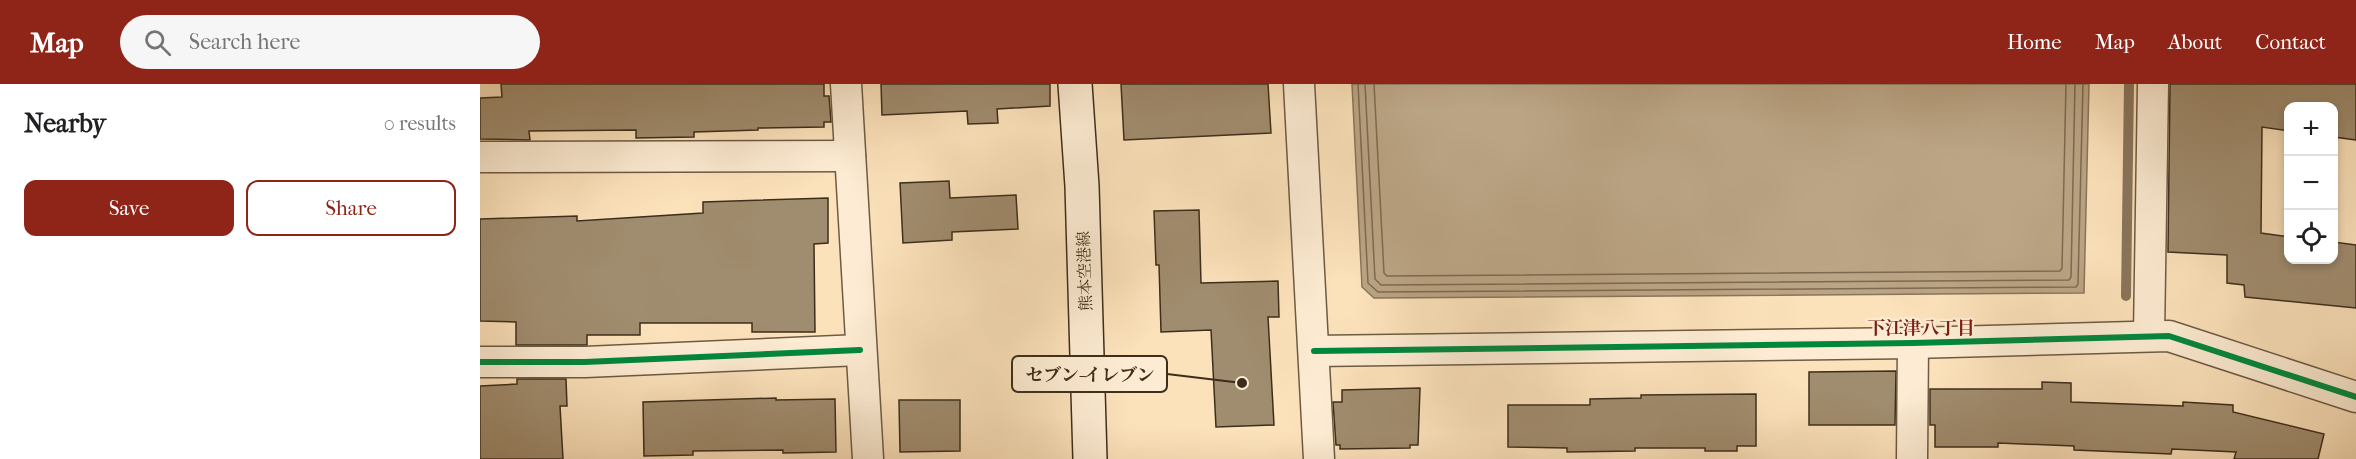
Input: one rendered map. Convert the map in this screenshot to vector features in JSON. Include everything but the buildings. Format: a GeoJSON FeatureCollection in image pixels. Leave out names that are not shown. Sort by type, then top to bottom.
{"type":"FeatureCollection","features":[{"type":"Feature","properties":{"kind":"main road","name":"熊本空港線"},"geometry":{"type":"LineString","coordinates":[[1076,84],[1082,186],[1090,459]]}},
{"type":"Feature","properties":{"kind":"street"},"geometry":{"type":"LineString","coordinates":[[846,84],[868,459]]}},
{"type":"Feature","properties":{"kind":"street"},"geometry":{"type":"LineString","coordinates":[[1299,84],[1319,459]]}},
{"type":"Feature","properties":{"kind":"street"},"geometry":{"type":"LineString","coordinates":[[2149,335],[2153,84]]}},
{"type":"Feature","properties":{"kind":"street"},"geometry":{"type":"LineString","coordinates":[[480,158],[850,156]]}},
{"type":"Feature","properties":{"kind":"street"},"geometry":{"type":"LineString","coordinates":[[1314,351],[1913,343],[2149,335],[2169,336],[2356,397]]}},
{"type":"Feature","properties":{"kind":"street"},"geometry":{"type":"LineString","coordinates":[[1912,459],[1913,343]]}},
{"type":"Feature","properties":{"kind":"street"},"geometry":{"type":"LineString","coordinates":[[480,362],[585,362],[860,350]]}},
{"type":"Feature","properties":{"kind":"water"},"geometry":{"type":"Polygon","coordinates":[[[1352,84],[2089,84],[2084,293],[1374,298],[1362,287],[1352,84]]]}},
{"type":"Feature","properties":{"kind":"waterway"},"geometry":{"type":"LineString","coordinates":[[2126,296],[2129,84]]}},
{"type":"Feature","properties":{"kind":"cycle path"},"geometry":{"type":"LineString","coordinates":[[1314,351],[1913,343],[2169,336],[2356,397]]}},
{"type":"Feature","properties":{"kind":"cycle path"},"geometry":{"type":"LineString","coordinates":[[480,362],[585,362],[860,350]]}},
{"type":"Feature","properties":{"kind":"place","name":"セブン-イレブン"},"geometry":{"type":"Point","coordinates":[1242,383]}},
{"type":"Feature","properties":{"kind":"district","name":"下江津八丁目"},"geometry":{"type":"Point","coordinates":[1921,328]}}]}
